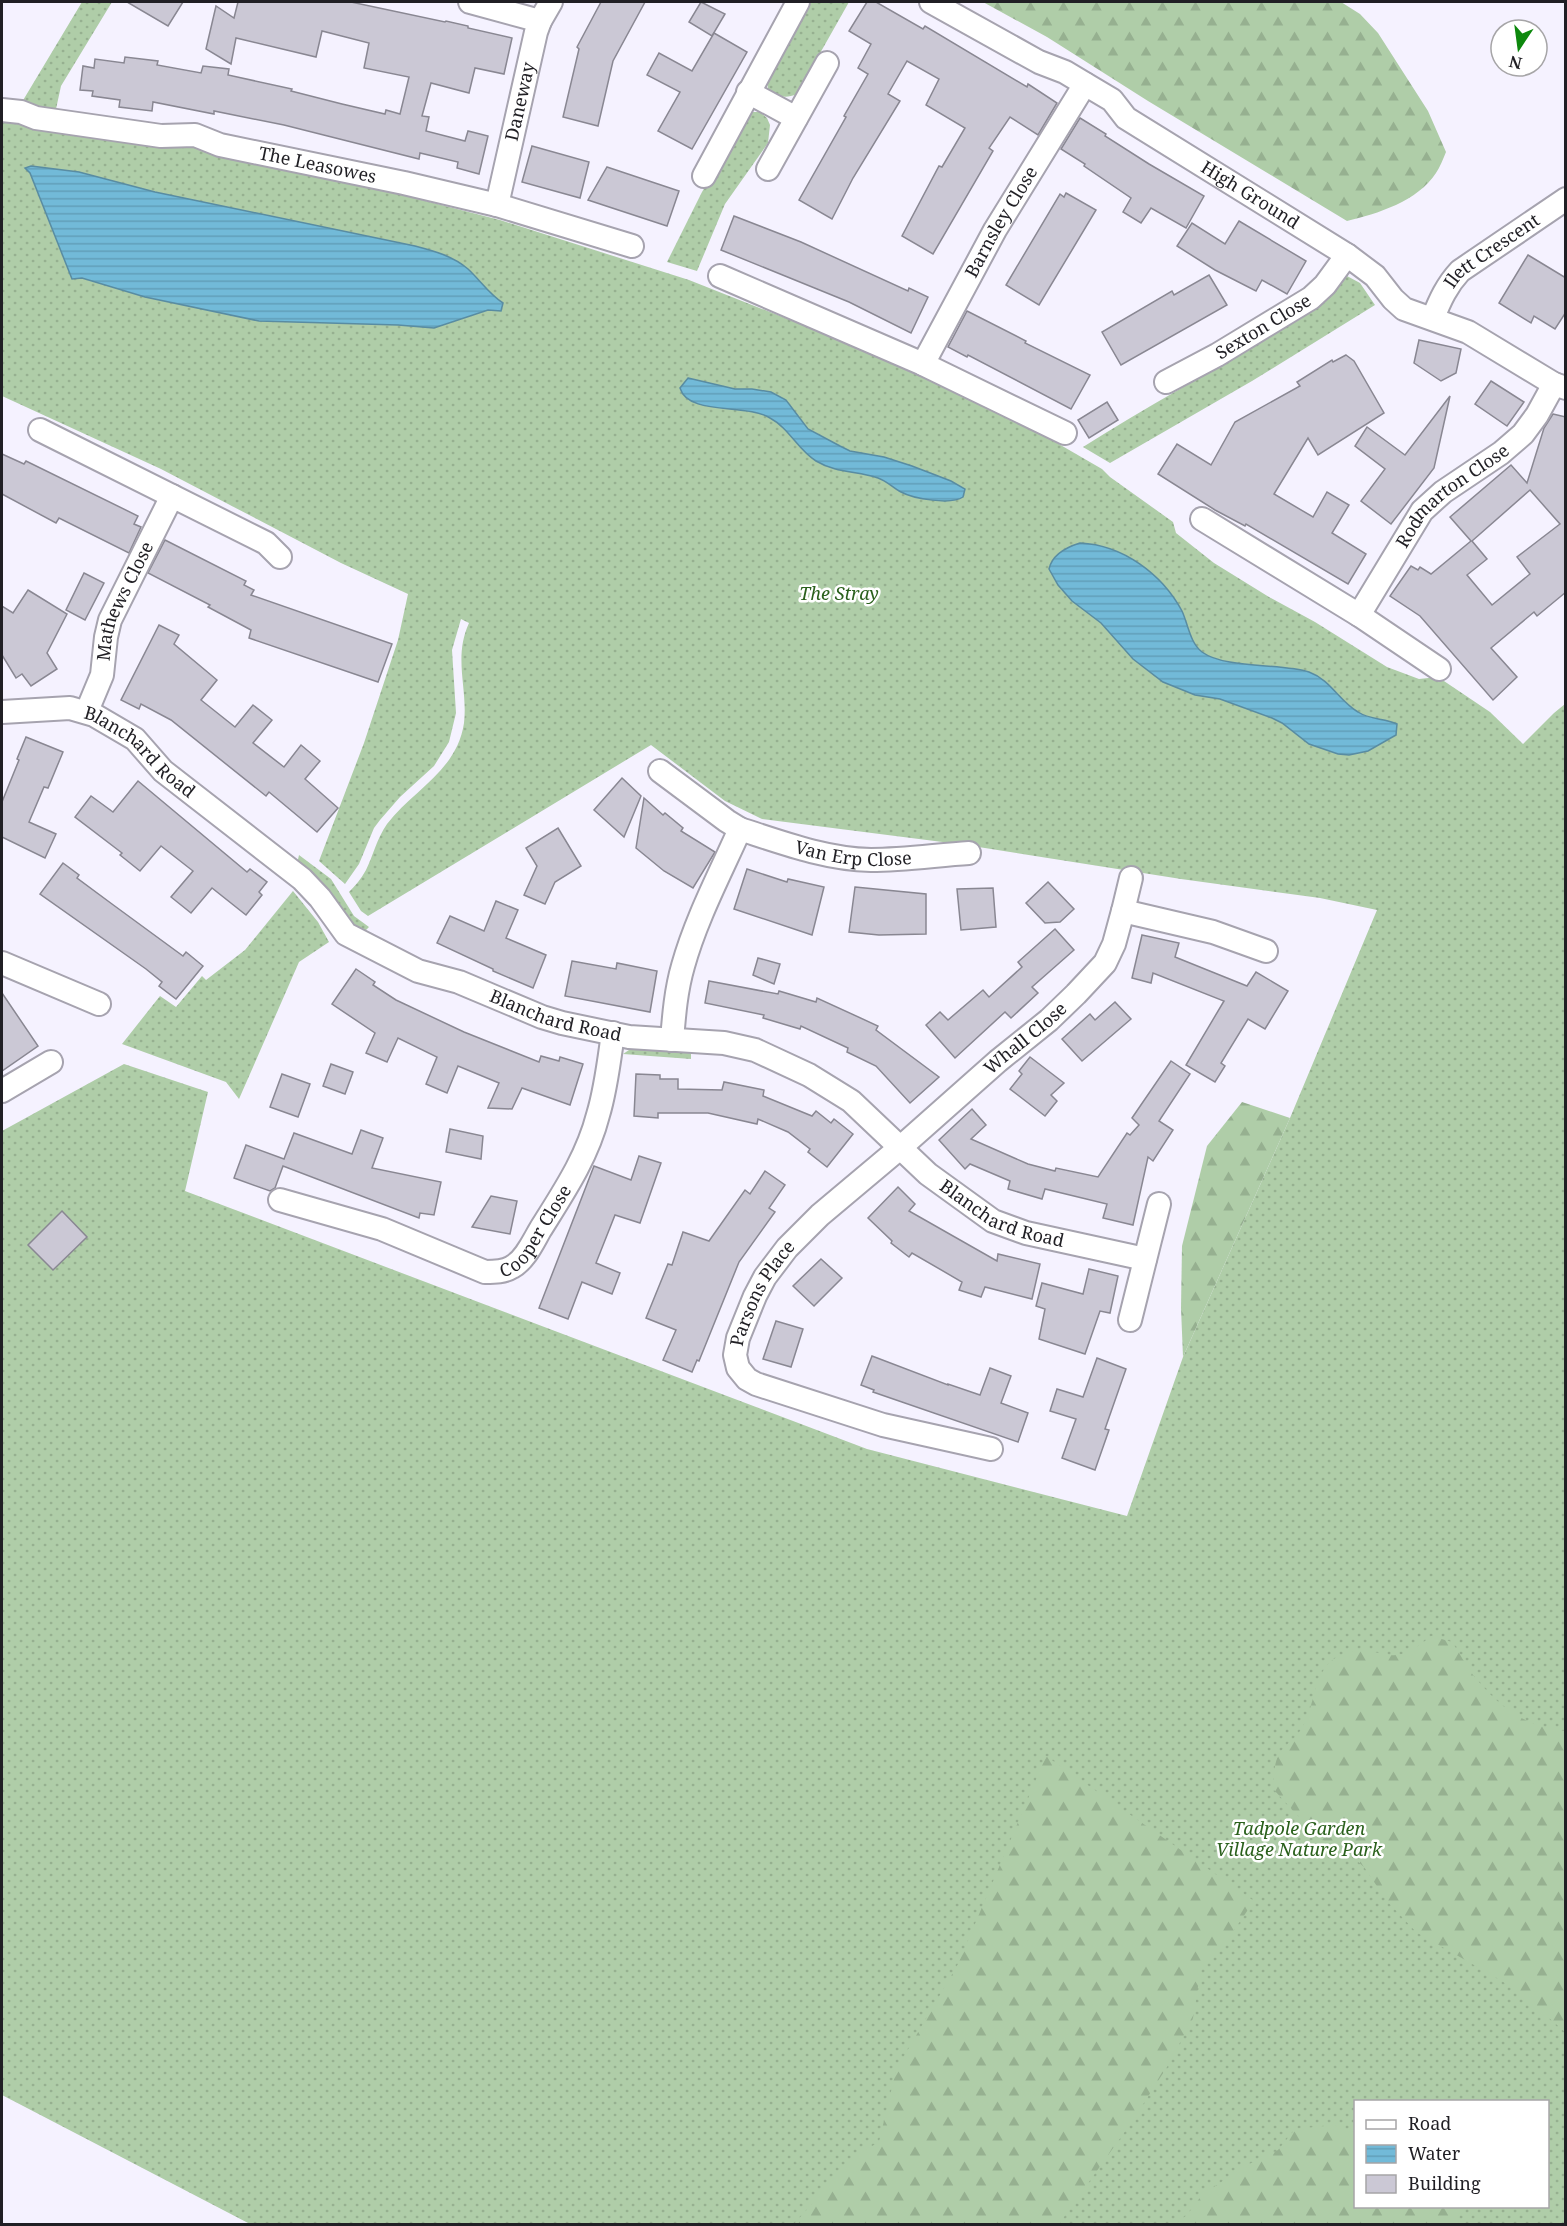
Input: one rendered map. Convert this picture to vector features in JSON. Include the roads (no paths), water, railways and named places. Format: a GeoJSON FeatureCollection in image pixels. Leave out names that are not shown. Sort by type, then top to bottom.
{"type":"FeatureCollection","features":[{"type":"Feature","properties":{"kind":"street","name":"Daneway"},"geometry":{"type":"LineString","coordinates":[[497,205],[540,21],[551,2]]}},
{"type":"Feature","properties":{"kind":"street"},"geometry":{"type":"LineString","coordinates":[[704,176],[798,2]]}},
{"type":"Feature","properties":{"kind":"street","name":"High Ground"},"geometry":{"type":"LineString","coordinates":[[931,2],[970,21],[1039,62],[1065,72],[1112,100],[1126,118],[1347,255],[1375,276],[1398,305],[1404,309],[1479,337],[1560,386]]}},
{"type":"Feature","properties":{"kind":"street"},"geometry":{"type":"LineString","coordinates":[[476,3],[540,21]]}},
{"type":"Feature","properties":{"kind":"street"},"geometry":{"type":"LineString","coordinates":[[768,169],[827,63]]}},
{"type":"Feature","properties":{"kind":"street","name":"Barnsley Close"},"geometry":{"type":"LineString","coordinates":[[923,364],[995,230],[1085,84]]}},
{"type":"Feature","properties":{"kind":"street"},"geometry":{"type":"LineString","coordinates":[[748,92],[796,118]]}},
{"type":"Feature","properties":{"kind":"street","name":"The Leasowes"},"geometry":{"type":"LineString","coordinates":[[2,110],[14,110],[36,118],[62,123],[161,136],[195,135],[230,147],[497,205],[632,246]]}},
{"type":"Feature","properties":{"kind":"street","name":"Ilett Crescent"},"geometry":{"type":"LineString","coordinates":[[1433,318],[1442,296],[1460,271],[1566,199]]}},
{"type":"Feature","properties":{"kind":"street","name":"Sexton Close"},"geometry":{"type":"LineString","coordinates":[[1166,382],[1217,355],[1311,298],[1325,285],[1347,255]]}},
{"type":"Feature","properties":{"kind":"street"},"geometry":{"type":"LineString","coordinates":[[720,276],[923,364],[1065,434]]}},
{"type":"Feature","properties":{"kind":"street","name":"Rodmarton Close"},"geometry":{"type":"LineString","coordinates":[[1359,615],[1422,511],[1437,497],[1501,453],[1523,434],[1560,386]]}},
{"type":"Feature","properties":{"kind":"street"},"geometry":{"type":"LineString","coordinates":[[40,430],[266,543],[280,556]]}},
{"type":"Feature","properties":{"kind":"street","name":"Mathews Close"},"geometry":{"type":"LineString","coordinates":[[87,711],[102,675],[110,620],[172,496]]}},
{"type":"Feature","properties":{"kind":"street"},"geometry":{"type":"LineString","coordinates":[[1202,519],[1359,615],[1439,669]]}},
{"type":"Feature","properties":{"kind":"street","name":"Blanchard Road"},"geometry":{"type":"LineString","coordinates":[[2,712],[64,708],[87,711],[135,739],[163,771],[302,879],[320,897],[340,927],[352,938],[418,970],[459,982],[542,1017],[644,1039],[734,1044],[754,1050],[822,1082],[851,1101],[941,1185],[1002,1225],[1026,1233],[1145,1259]]}},
{"type":"Feature","properties":{"kind":"street","name":"Van Erp Close"},"geometry":{"type":"LineString","coordinates":[[660,771],[740,829],[812,852],[872,860],[969,853]]}},
{"type":"Feature","properties":{"kind":"street"},"geometry":{"type":"LineString","coordinates":[[672,1040],[675,1003],[682,967],[704,910],[740,829]]}},
{"type":"Feature","properties":{"kind":"street","name":"Whall Close"},"geometry":{"type":"LineString","coordinates":[[901,1147],[998,1061],[1049,1020],[1099,971],[1114,944],[1131,878]]}},
{"type":"Feature","properties":{"kind":"street"},"geometry":{"type":"LineString","coordinates":[[1123,911],[1214,932],[1266,951]]}},
{"type":"Feature","properties":{"kind":"street"},"geometry":{"type":"LineString","coordinates":[[2,963],[99,1004]]}},
{"type":"Feature","properties":{"kind":"street","name":"Cooper Close"},"geometry":{"type":"LineString","coordinates":[[280,1200],[391,1232],[485,1272],[498,1272],[513,1267],[534,1240],[572,1179],[587,1149],[602,1102],[613,1033]]}},
{"type":"Feature","properties":{"kind":"street"},"geometry":{"type":"LineString","coordinates":[[2,1091],[51,1062]]}},
{"type":"Feature","properties":{"kind":"street","name":"Parsons Place"},"geometry":{"type":"LineString","coordinates":[[901,1147],[820,1215],[776,1261],[747,1312],[735,1348],[736,1362],[747,1379],[765,1388],[883,1425],[991,1449]]}},
{"type":"Feature","properties":{"kind":"street"},"geometry":{"type":"LineString","coordinates":[[1130,1320],[1159,1204]]}},
{"type":"Feature","properties":{"kind":"water"},"geometry":{"type":"Polygon","coordinates":[[[31,166],[79,172],[155,192],[429,250],[450,257],[468,269],[503,303],[501,311],[488,310],[434,328],[259,321],[145,297],[82,278],[72,279],[30,173],[25,168],[31,166]]]}},
{"type":"Feature","properties":{"kind":"water"},"geometry":{"type":"Polygon","coordinates":[[[688,378],[735,389],[771,392],[786,400],[808,429],[850,451],[884,457],[951,481],[965,489],[963,497],[942,501],[914,497],[878,478],[824,465],[804,451],[783,427],[770,418],[747,411],[706,406],[685,397],[680,388],[688,378]]]}},
{"type":"Feature","properties":{"kind":"water"},"geometry":{"type":"Polygon","coordinates":[[[1080,543],[1111,549],[1140,564],[1152,574],[1174,598],[1182,611],[1192,638],[1202,652],[1224,661],[1309,672],[1323,680],[1358,712],[1397,724],[1396,735],[1368,751],[1349,755],[1338,754],[1309,744],[1272,718],[1220,699],[1195,695],[1163,682],[1133,659],[1101,623],[1072,601],[1058,585],[1049,569],[1053,560],[1061,552],[1080,543]]]}},
{"type":"Feature","properties":{"kind":"park label","name":"The Stray"},"geometry":{"type":"Point","coordinates":[839,594]}},
{"type":"Feature","properties":{"kind":"park label","name":"Tadpole Garden Village Nature Park"},"geometry":{"type":"Point","coordinates":[1299,1839]}}]}
